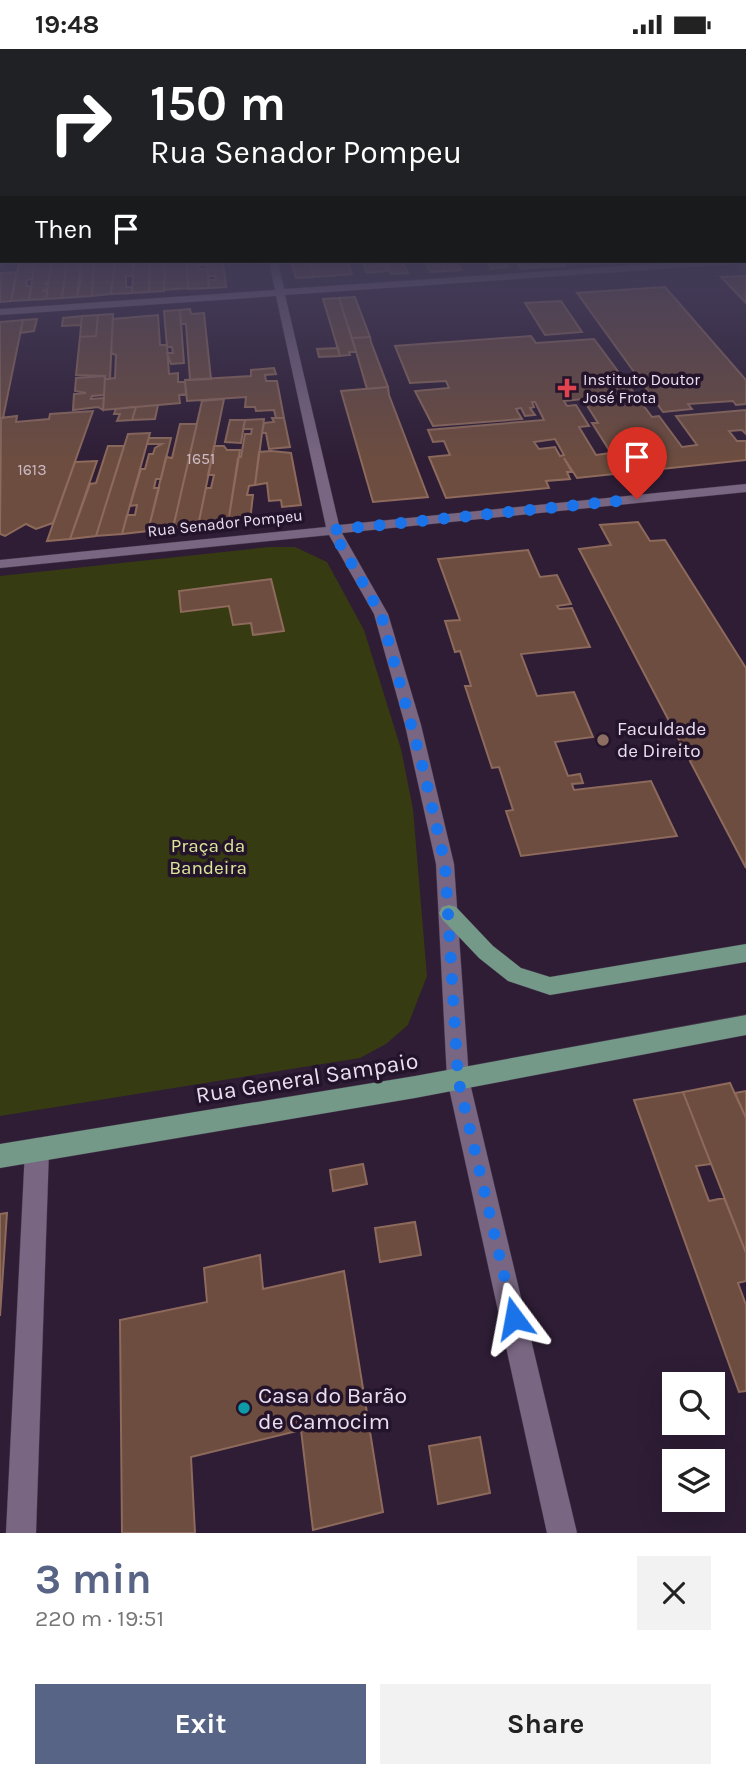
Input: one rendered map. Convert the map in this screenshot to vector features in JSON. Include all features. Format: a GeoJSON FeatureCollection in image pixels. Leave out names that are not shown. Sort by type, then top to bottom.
{"type":"FeatureCollection","features":[{"type":"Feature","properties":{"kind":"main road"},"geometry":{"type":"LineString","coordinates":[[449,913],[486,952],[515,975],[550,986],[746,953]]}},
{"type":"Feature","properties":{"kind":"main road","name":"Rua General Sampaio"},"geometry":{"type":"LineString","coordinates":[[0,1156],[458,1079],[746,1025]]}},
{"type":"Feature","properties":{"kind":"street"},"geometry":{"type":"LineString","coordinates":[[288,324],[332,530],[381,614],[414,725],[443,851],[458,1079],[562,1533]]}},
{"type":"Feature","properties":{"kind":"street","name":"Rua Senador Pompeu"},"geometry":{"type":"LineString","coordinates":[[0,564],[746,488]]}},
{"type":"Feature","properties":{"kind":"street"},"geometry":{"type":"LineString","coordinates":[[21,1533],[37,1150]]}},
{"type":"Feature","properties":{"kind":"green space","name":"Praça da Bandeira"},"geometry":{"type":"Polygon","coordinates":[[[269,547],[295,547],[327,562],[364,630],[401,749],[413,809],[427,976],[408,1025],[386,1044],[360,1058],[0,1116],[0,576],[269,547]]]}},
{"type":"Feature","properties":{"kind":"building"},"geometry":{"type":"Polygon","coordinates":[[[0,324],[22,324],[3,418],[0,419],[0,324]]]}},
{"type":"Feature","properties":{"kind":"building"},"geometry":{"type":"Polygon","coordinates":[[[22,324],[36,324],[34,331],[20,333],[22,324]]]}},
{"type":"Feature","properties":{"kind":"building"},"geometry":{"type":"Polygon","coordinates":[[[81,324],[97,324],[96,336],[80,337],[81,324]]]}},
{"type":"Feature","properties":{"kind":"building"},"geometry":{"type":"Polygon","coordinates":[[[97,324],[113,324],[110,379],[105,379],[105,376],[76,375],[80,337],[96,336],[97,324]]]}},
{"type":"Feature","properties":{"kind":"building"},"geometry":{"type":"Polygon","coordinates":[[[113,324],[159,324],[160,345],[167,345],[169,374],[178,373],[178,382],[185,382],[186,394],[179,395],[180,403],[103,410],[105,379],[115,378],[116,355],[111,353],[113,324]]]}},
{"type":"Feature","properties":{"kind":"building"},"geometry":{"type":"Polygon","coordinates":[[[165,324],[181,324],[184,363],[171,364],[167,353],[173,353],[172,347],[167,347],[165,324]]]}},
{"type":"Feature","properties":{"kind":"building"},"geometry":{"type":"Polygon","coordinates":[[[186,324],[205,324],[211,379],[190,380],[186,324]]]}},
{"type":"Feature","properties":{"kind":"building"},"geometry":{"type":"Polygon","coordinates":[[[331,324],[347,324],[356,352],[340,356],[331,324]]]}},
{"type":"Feature","properties":{"kind":"building"},"geometry":{"type":"Polygon","coordinates":[[[348,324],[365,324],[370,337],[352,338],[348,324]]]}},
{"type":"Feature","properties":{"kind":"building"},"geometry":{"type":"Polygon","coordinates":[[[538,324],[577,324],[582,332],[545,335],[538,324]]]}},
{"type":"Feature","properties":{"kind":"building"},"geometry":{"type":"Polygon","coordinates":[[[600,324],[697,324],[746,380],[746,404],[736,405],[733,401],[688,404],[692,409],[663,412],[600,324]]]}},
{"type":"Feature","properties":{"kind":"building"},"geometry":{"type":"Polygon","coordinates":[[[531,336],[536,343],[594,339],[652,417],[659,416],[682,447],[697,445],[676,416],[746,410],[746,434],[742,430],[729,431],[737,441],[746,441],[746,460],[577,478],[564,458],[572,472],[567,472],[570,479],[546,481],[549,488],[446,498],[429,457],[450,455],[444,441],[433,442],[428,430],[544,420],[535,402],[532,402],[534,407],[530,408],[535,415],[525,416],[521,408],[516,409],[522,419],[433,426],[415,391],[449,388],[446,381],[410,383],[395,346],[531,336]],[[583,399],[564,401],[567,406],[576,405],[589,426],[579,427],[596,455],[611,453],[592,423],[598,423],[583,399]],[[555,439],[534,442],[539,449],[555,447],[560,456],[564,455],[555,439]]]}},
{"type":"Feature","properties":{"kind":"building"},"geometry":{"type":"Polygon","coordinates":[[[370,337],[388,387],[367,389],[352,338],[370,337]]]}},
{"type":"Feature","properties":{"kind":"building"},"geometry":{"type":"Polygon","coordinates":[[[338,348],[340,356],[319,357],[317,349],[338,348]]]}},
{"type":"Feature","properties":{"kind":"building"},"geometry":{"type":"Polygon","coordinates":[[[274,368],[276,374],[265,375],[266,381],[277,381],[284,418],[276,418],[274,410],[256,411],[255,407],[245,407],[246,397],[187,401],[185,380],[251,376],[251,370],[274,368]]]}},
{"type":"Feature","properties":{"kind":"building"},"geometry":{"type":"Polygon","coordinates":[[[105,376],[104,395],[92,396],[91,399],[104,398],[103,410],[98,407],[73,410],[74,394],[86,393],[75,391],[76,378],[105,376]]]}},
{"type":"Feature","properties":{"kind":"building"},"geometry":{"type":"Polygon","coordinates":[[[388,387],[428,497],[373,502],[341,391],[388,387]]]}},
{"type":"Feature","properties":{"kind":"building"},"geometry":{"type":"Polygon","coordinates":[[[224,399],[198,526],[173,528],[202,401],[224,399]]]}},
{"type":"Feature","properties":{"kind":"building"},"geometry":{"type":"Polygon","coordinates":[[[158,405],[155,419],[132,420],[136,407],[158,405]]]}},
{"type":"Feature","properties":{"kind":"building"},"geometry":{"type":"Polygon","coordinates":[[[136,407],[132,420],[117,421],[120,414],[114,414],[116,409],[136,407]]]}},
{"type":"Feature","properties":{"kind":"building"},"geometry":{"type":"Polygon","coordinates":[[[93,411],[53,523],[36,529],[26,524],[5,536],[0,534],[1,418],[17,416],[16,422],[49,419],[50,414],[93,411]]]}},
{"type":"Feature","properties":{"kind":"building"},"geometry":{"type":"Polygon","coordinates":[[[272,418],[284,418],[290,447],[269,449],[266,433],[262,433],[264,423],[274,422],[272,418]]]}},
{"type":"Feature","properties":{"kind":"building"},"geometry":{"type":"Polygon","coordinates":[[[264,419],[255,485],[249,486],[247,495],[253,495],[250,521],[228,523],[238,458],[241,457],[245,434],[251,434],[252,429],[243,429],[245,420],[264,419]]]}},
{"type":"Feature","properties":{"kind":"building"},"geometry":{"type":"Polygon","coordinates":[[[230,420],[245,420],[241,443],[225,442],[230,420]]]}},
{"type":"Feature","properties":{"kind":"building"},"geometry":{"type":"Polygon","coordinates":[[[180,424],[197,424],[173,528],[148,531],[166,457],[172,458],[180,424]]]}},
{"type":"Feature","properties":{"kind":"building"},"geometry":{"type":"Polygon","coordinates":[[[150,433],[122,534],[96,536],[128,434],[150,433]]]}},
{"type":"Feature","properties":{"kind":"building"},"geometry":{"type":"Polygon","coordinates":[[[149,438],[171,438],[161,479],[156,479],[154,488],[159,488],[148,531],[122,534],[127,515],[135,515],[137,505],[130,506],[141,469],[145,469],[149,454],[153,454],[155,448],[162,444],[147,444],[149,438]]]}},
{"type":"Feature","properties":{"kind":"building"},"geometry":{"type":"Polygon","coordinates":[[[108,446],[124,446],[96,536],[70,539],[90,484],[96,483],[108,446]]]}},
{"type":"Feature","properties":{"kind":"building"},"geometry":{"type":"Polygon","coordinates":[[[214,446],[240,450],[228,523],[198,526],[206,488],[211,488],[214,475],[208,475],[214,446]]]}},
{"type":"Feature","properties":{"kind":"building"},"geometry":{"type":"Polygon","coordinates":[[[259,452],[291,453],[301,505],[282,507],[281,500],[269,501],[267,483],[255,485],[259,452]]]}},
{"type":"Feature","properties":{"kind":"building"},"geometry":{"type":"Polygon","coordinates":[[[97,461],[70,539],[47,541],[75,462],[97,461]]]}},
{"type":"Feature","properties":{"kind":"building"},"geometry":{"type":"Polygon","coordinates":[[[638,522],[650,541],[665,540],[746,668],[746,868],[579,549],[611,545],[600,525],[638,522]]]}},
{"type":"Feature","properties":{"kind":"building"},"geometry":{"type":"Polygon","coordinates":[[[528,550],[540,577],[557,575],[571,604],[557,606],[559,609],[572,608],[590,647],[521,654],[537,696],[574,692],[593,737],[555,742],[568,776],[580,774],[583,783],[572,784],[574,790],[651,781],[677,836],[521,856],[506,811],[513,810],[499,767],[492,768],[465,686],[471,686],[460,651],[455,652],[445,621],[460,620],[438,559],[528,550]]]}},
{"type":"Feature","properties":{"kind":"building"},"geometry":{"type":"Polygon","coordinates":[[[271,579],[284,631],[253,635],[251,623],[233,625],[229,606],[181,612],[179,591],[271,579]]]}},
{"type":"Feature","properties":{"kind":"building"},"geometry":{"type":"Polygon","coordinates":[[[730,1083],[746,1118],[746,1253],[683,1092],[730,1083]]]}},
{"type":"Feature","properties":{"kind":"building"},"geometry":{"type":"Polygon","coordinates":[[[746,1091],[746,1118],[735,1093],[746,1091]]]}},
{"type":"Feature","properties":{"kind":"building"},"geometry":{"type":"Polygon","coordinates":[[[683,1092],[711,1164],[696,1166],[709,1201],[724,1198],[746,1253],[746,1281],[738,1283],[746,1305],[746,1391],[739,1392],[634,1100],[683,1092]]]}},
{"type":"Feature","properties":{"kind":"building"},"geometry":{"type":"Polygon","coordinates":[[[363,1164],[367,1184],[333,1191],[330,1170],[363,1164]]]}},
{"type":"Feature","properties":{"kind":"building"},"geometry":{"type":"Polygon","coordinates":[[[7,1213],[0,1316],[0,1214],[7,1213]]]}},
{"type":"Feature","properties":{"kind":"building"},"geometry":{"type":"Polygon","coordinates":[[[415,1222],[421,1255],[380,1262],[375,1228],[415,1222]]]}},
{"type":"Feature","properties":{"kind":"building","name":"Casa do Barão de Camocim"},"geometry":{"type":"Polygon","coordinates":[[[260,1255],[263,1289],[344,1271],[383,1512],[313,1530],[301,1430],[191,1457],[195,1533],[122,1533],[120,1320],[207,1302],[204,1268],[260,1255]]]}},
{"type":"Feature","properties":{"kind":"building"},"geometry":{"type":"Polygon","coordinates":[[[480,1437],[490,1493],[438,1504],[429,1446],[480,1437]]]}},
{"type":"Feature","properties":{"kind":"place","name":"Instituto Doutor José Frota"},"geometry":{"type":"Point","coordinates":[567,388]}},
{"type":"Feature","properties":{"kind":"place","name":"Faculdade de Direito"},"geometry":{"type":"Point","coordinates":[603,740]}},
{"type":"Feature","properties":{"kind":"place","name":"Casa do Barão de Camocim"},"geometry":{"type":"Point","coordinates":[244,1408]}},
{"type":"Feature","properties":{"kind":"route"},"geometry":{"type":"LineString","coordinates":[[514,1318],[458,1079],[445,864],[414,725],[381,614],[332,530],[637,499]]}}]}
